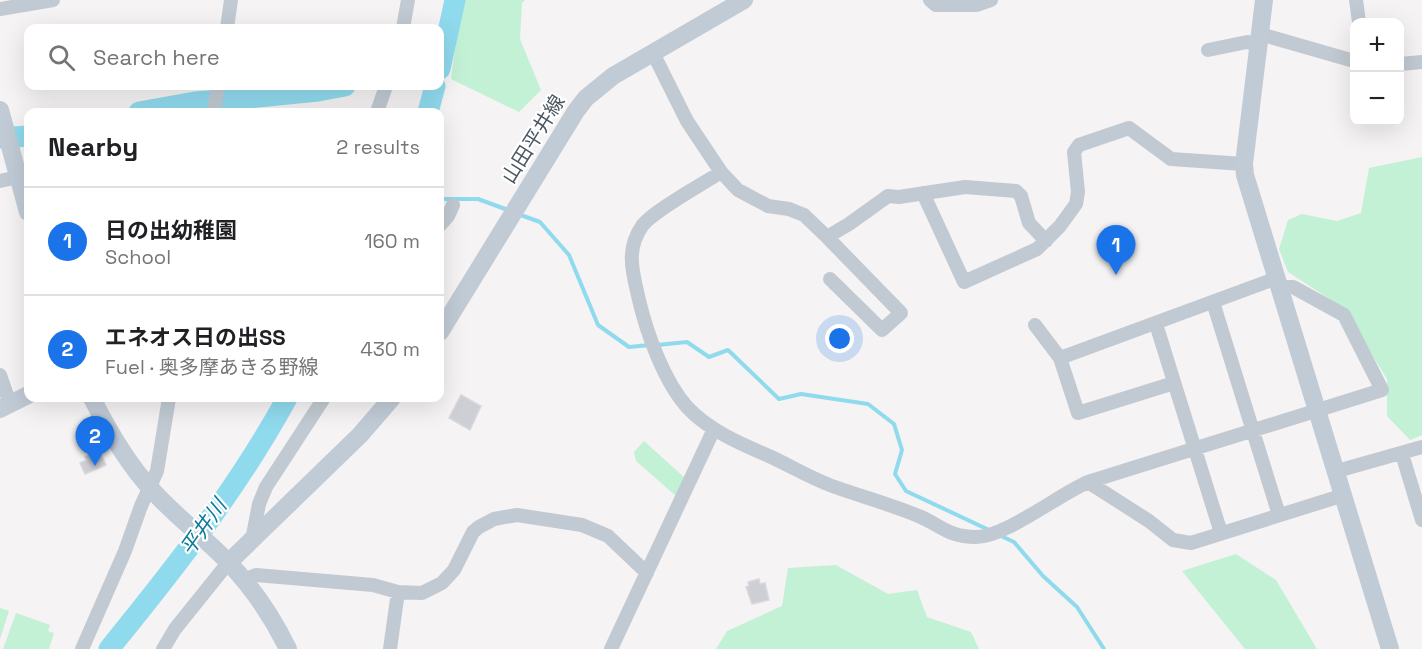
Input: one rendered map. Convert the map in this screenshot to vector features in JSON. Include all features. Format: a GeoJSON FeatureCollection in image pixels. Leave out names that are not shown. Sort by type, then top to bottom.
{"type":"FeatureCollection","features":[{"type":"Feature","properties":{"kind":"main road","name":"山田平井線"},"geometry":{"type":"LineString","coordinates":[[444,326],[581,104],[602,84],[744,0]]}},
{"type":"Feature","properties":{"kind":"main road"},"geometry":{"type":"LineString","coordinates":[[1264,0],[1244,164],[1250,192],[1390,649]]}},
{"type":"Feature","properties":{"kind":"main road"},"geometry":{"type":"LineString","coordinates":[[1,121],[9,179],[24,205]]}},
{"type":"Feature","properties":{"kind":"main road"},"geometry":{"type":"LineString","coordinates":[[5,406],[24,397]]}},
{"type":"Feature","properties":{"kind":"main road"},"geometry":{"type":"LineString","coordinates":[[94,402],[123,453],[150,488],[243,580],[273,622],[288,649]]}},
{"type":"Feature","properties":{"kind":"main road"},"geometry":{"type":"LineString","coordinates":[[224,559],[252,540],[368,427],[389,402]]}},
{"type":"Feature","properties":{"kind":"street"},"geometry":{"type":"LineString","coordinates":[[0,9],[52,0]]}},
{"type":"Feature","properties":{"kind":"street"},"geometry":{"type":"LineString","coordinates":[[228,24],[231,0]]}},
{"type":"Feature","properties":{"kind":"street"},"geometry":{"type":"LineString","coordinates":[[404,24],[408,0]]}},
{"type":"Feature","properties":{"kind":"street"},"geometry":{"type":"LineString","coordinates":[[930,0],[936,5],[977,5],[991,0]]}},
{"type":"Feature","properties":{"kind":"street"},"geometry":{"type":"LineString","coordinates":[[1356,0],[1358,18]]}},
{"type":"Feature","properties":{"kind":"street"},"geometry":{"type":"LineString","coordinates":[[1208,50],[1259,39],[1350,60]]}},
{"type":"Feature","properties":{"kind":"street"},"geometry":{"type":"LineString","coordinates":[[653,52],[687,121],[721,172],[738,190],[768,206],[789,209],[804,215],[901,314],[882,330],[830,279]]}},
{"type":"Feature","properties":{"kind":"street"},"geometry":{"type":"LineString","coordinates":[[1404,64],[1422,62]]}},
{"type":"Feature","properties":{"kind":"street"},"geometry":{"type":"LineString","coordinates":[[215,108],[217,90]]}},
{"type":"Feature","properties":{"kind":"street"},"geometry":{"type":"LineString","coordinates":[[378,108],[385,90]]}},
{"type":"Feature","properties":{"kind":"street"},"geometry":{"type":"LineString","coordinates":[[923,193],[964,282],[1037,249],[1060,226],[1076,204],[1078,192],[1074,152],[1079,145],[1129,128],[1171,159],[1244,164]]}},
{"type":"Feature","properties":{"kind":"street"},"geometry":{"type":"LineString","coordinates":[[721,172],[658,212],[643,225],[632,246],[631,259],[643,314],[659,356],[678,395],[689,409],[714,429],[750,448],[831,486],[921,517],[949,533],[974,537],[990,536],[1071,489],[1088,482],[1382,390],[1344,315],[1293,287],[1279,283],[1213,302],[1060,358]]}},
{"type":"Feature","properties":{"kind":"street"},"geometry":{"type":"LineString","coordinates":[[827,237],[888,196],[965,187],[1016,191],[1021,196],[1029,223],[1046,240]]}},
{"type":"Feature","properties":{"kind":"street"},"geometry":{"type":"LineString","coordinates":[[444,219],[451,208]]}},
{"type":"Feature","properties":{"kind":"street"},"geometry":{"type":"LineString","coordinates":[[1213,302],[1279,515]]}},
{"type":"Feature","properties":{"kind":"street"},"geometry":{"type":"LineString","coordinates":[[1156,324],[1221,533]]}},
{"type":"Feature","properties":{"kind":"street"},"geometry":{"type":"LineString","coordinates":[[1035,325],[1060,358],[1078,413],[1174,383]]}},
{"type":"Feature","properties":{"kind":"street"},"geometry":{"type":"LineString","coordinates":[[0,375],[5,406]]}},
{"type":"Feature","properties":{"kind":"street"},"geometry":{"type":"LineString","coordinates":[[82,649],[125,552],[157,471],[168,402]]}},
{"type":"Feature","properties":{"kind":"street"},"geometry":{"type":"LineString","coordinates":[[252,540],[259,504],[266,487],[321,402]]}},
{"type":"Feature","properties":{"kind":"street"},"geometry":{"type":"LineString","coordinates":[[611,649],[714,429]]}},
{"type":"Feature","properties":{"kind":"street"},"geometry":{"type":"LineString","coordinates":[[1337,471],[1422,447]]}},
{"type":"Feature","properties":{"kind":"street"},"geometry":{"type":"LineString","coordinates":[[1402,454],[1422,520]]}},
{"type":"Feature","properties":{"kind":"street"},"geometry":{"type":"LineString","coordinates":[[1088,482],[1149,521],[1173,540],[1191,543],[1344,495]]}},
{"type":"Feature","properties":{"kind":"street"},"geometry":{"type":"LineString","coordinates":[[243,580],[256,575],[373,585],[398,592],[422,593],[442,583],[454,570],[473,532],[479,527],[494,519],[517,515],[582,525],[608,536],[647,573]]}},
{"type":"Feature","properties":{"kind":"street"},"geometry":{"type":"LineString","coordinates":[[163,649],[224,559]]}},
{"type":"Feature","properties":{"kind":"street"},"geometry":{"type":"LineString","coordinates":[[390,649],[398,592]]}},
{"type":"Feature","properties":{"kind":"green space"},"geometry":{"type":"Polygon","coordinates":[[[462,0],[525,0],[522,3],[520,39],[541,90],[519,112],[451,79],[462,0]]]}},
{"type":"Feature","properties":{"kind":"green space"},"geometry":{"type":"Polygon","coordinates":[[[1422,157],[1422,435],[1410,440],[1387,416],[1387,379],[1342,307],[1288,272],[1279,249],[1288,220],[1302,214],[1337,221],[1361,213],[1369,168],[1422,157]]]}},
{"type":"Feature","properties":{"kind":"green space"},"geometry":{"type":"Polygon","coordinates":[[[644,441],[685,478],[676,496],[636,461],[634,452],[644,441]]]}},
{"type":"Feature","properties":{"kind":"green space"},"geometry":{"type":"Polygon","coordinates":[[[1236,554],[1276,580],[1317,649],[1245,649],[1182,571],[1236,554]]]}},
{"type":"Feature","properties":{"kind":"green space"},"geometry":{"type":"Polygon","coordinates":[[[836,565],[888,594],[917,590],[927,617],[971,632],[979,649],[716,649],[727,631],[782,606],[788,568],[836,565]]]}},
{"type":"Feature","properties":{"kind":"green space"},"geometry":{"type":"Polygon","coordinates":[[[0,608],[9,611],[0,639],[0,608]]]}},
{"type":"Feature","properties":{"kind":"green space"},"geometry":{"type":"Polygon","coordinates":[[[16,613],[50,625],[48,631],[54,633],[49,649],[3,649],[16,613]]]}},
{"type":"Feature","properties":{"kind":"building"},"geometry":{"type":"Polygon","coordinates":[[[461,395],[481,406],[470,430],[449,418],[461,395]]]}},
{"type":"Feature","properties":{"kind":"building"},"geometry":{"type":"Polygon","coordinates":[[[99,450],[106,465],[85,474],[80,463],[87,460],[85,457],[99,450]]]}},
{"type":"Feature","properties":{"kind":"building"},"geometry":{"type":"Polygon","coordinates":[[[759,579],[760,584],[765,583],[769,600],[752,604],[746,587],[749,586],[748,582],[759,579]]]}},
{"type":"Feature","properties":{"kind":"waterway","name":"平井川"},"geometry":{"type":"LineString","coordinates":[[444,51],[455,0]]}},
{"type":"Feature","properties":{"kind":"waterway"},"geometry":{"type":"LineString","coordinates":[[161,108],[195,102],[323,90]]}},
{"type":"Feature","properties":{"kind":"waterway","name":"平井川"},"geometry":{"type":"LineString","coordinates":[[429,108],[434,90]]}},
{"type":"Feature","properties":{"kind":"waterway"},"geometry":{"type":"LineString","coordinates":[[0,138],[24,136]]}},
{"type":"Feature","properties":{"kind":"waterway"},"geometry":{"type":"LineString","coordinates":[[444,199],[478,199],[508,210]]}},
{"type":"Feature","properties":{"kind":"waterway"},"geometry":{"type":"LineString","coordinates":[[518,214],[540,222],[569,255],[598,325],[629,347],[650,345]]}},
{"type":"Feature","properties":{"kind":"waterway"},"geometry":{"type":"LineString","coordinates":[[657,345],[687,342],[709,357],[728,350],[779,399],[801,394],[868,404],[894,424],[902,450],[895,474],[906,491],[989,530]]}},
{"type":"Feature","properties":{"kind":"waterway","name":"平井川"},"geometry":{"type":"LineString","coordinates":[[109,649],[181,558],[226,496],[285,402]]}},
{"type":"Feature","properties":{"kind":"waterway"},"geometry":{"type":"LineString","coordinates":[[1001,536],[1014,542],[1043,576],[1077,607],[1104,649]]}},
{"type":"Feature","properties":{"kind":"place","name":"日の出幼稚園"},"geometry":{"type":"Point","coordinates":[1116,275]}},
{"type":"Feature","properties":{"kind":"place","name":"エネオス日の出SS"},"geometry":{"type":"Point","coordinates":[95,466]}}]}
